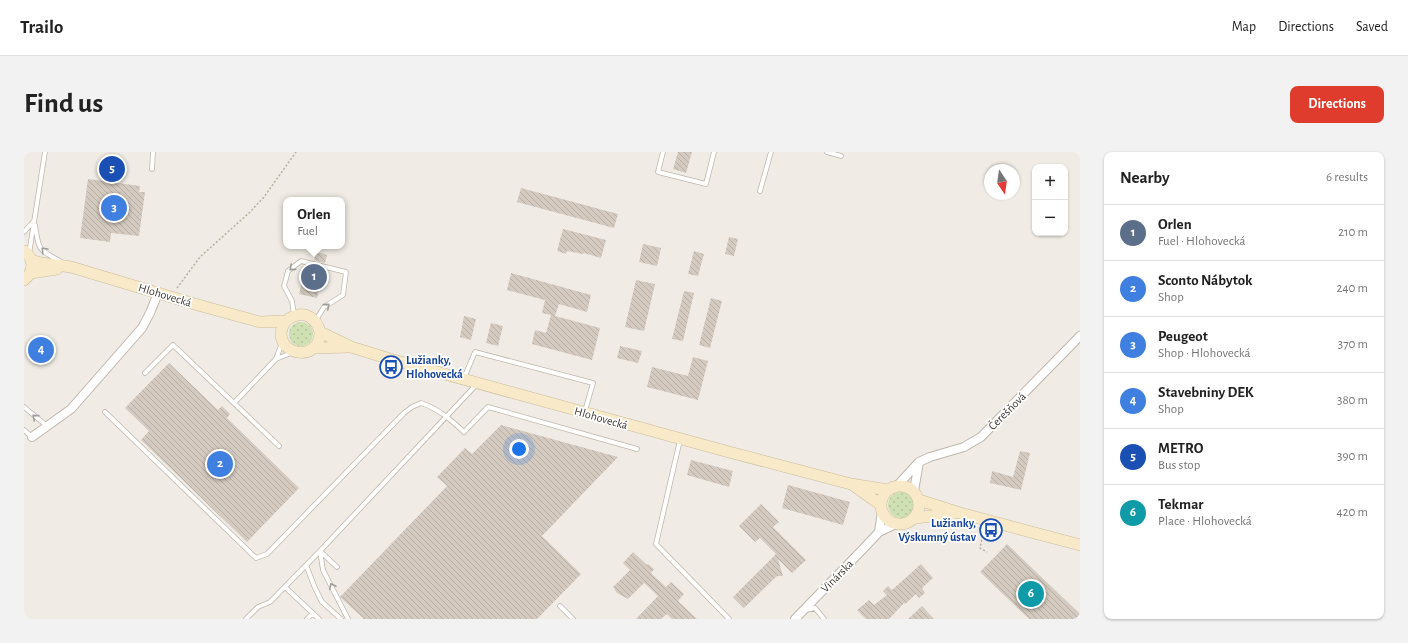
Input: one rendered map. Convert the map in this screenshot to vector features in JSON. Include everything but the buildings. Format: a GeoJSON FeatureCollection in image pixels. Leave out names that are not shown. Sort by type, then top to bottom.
{"type":"FeatureCollection","features":[{"type":"Feature","properties":{"kind":"main road","name":"Hlohovecká"},"geometry":{"type":"LineString","coordinates":[[28,256],[41,263],[71,267],[260,322],[282,338],[287,348],[294,352],[304,352],[313,348],[352,347]]}},
{"type":"Feature","properties":{"kind":"main road"},"geometry":{"type":"LineString","coordinates":[[27,276],[32,264],[28,256]]}},
{"type":"Feature","properties":{"kind":"main road","name":"Hlohovecká"},"geometry":{"type":"LineString","coordinates":[[27,276],[71,267]]}},
{"type":"Feature","properties":{"kind":"main road","name":"Hlohovecká"},"geometry":{"type":"LineString","coordinates":[[260,322],[290,318],[299,314],[308,316],[315,321]]}},
{"type":"Feature","properties":{"kind":"main road"},"geometry":{"type":"LineString","coordinates":[[282,338],[282,329],[290,318]]}},
{"type":"Feature","properties":{"kind":"main road"},"geometry":{"type":"LineString","coordinates":[[313,348],[318,342],[320,332],[315,321]]}},
{"type":"Feature","properties":{"kind":"main road","name":"Hlohovecká"},"geometry":{"type":"LineString","coordinates":[[320,332],[352,347],[680,439],[851,484],[892,488]]}},
{"type":"Feature","properties":{"kind":"main road","name":"Hlohovecká"},"geometry":{"type":"LineString","coordinates":[[851,484],[882,508]]}},
{"type":"Feature","properties":{"kind":"main road"},"geometry":{"type":"LineString","coordinates":[[960,513],[915,518],[904,524],[896,524],[888,519],[882,508],[883,497],[892,488],[906,486],[916,495],[960,513],[1080,545]]}},
{"type":"Feature","properties":{"kind":"main road"},"geometry":{"type":"LineString","coordinates":[[915,518],[920,507],[916,495]]}},
{"type":"Feature","properties":{"kind":"street"},"geometry":{"type":"LineString","coordinates":[[32,437],[71,409],[142,328],[158,293]]}},
{"type":"Feature","properties":{"kind":"street","name":"Čerešňová"},"geometry":{"type":"LineString","coordinates":[[892,488],[919,462],[930,457],[964,447],[981,436],[1080,336]]}},
{"type":"Feature","properties":{"kind":"street"},"geometry":{"type":"LineString","coordinates":[[916,495],[919,462]]}},
{"type":"Feature","properties":{"kind":"street"},"geometry":{"type":"LineString","coordinates":[[879,532],[882,508]]}},
{"type":"Feature","properties":{"kind":"street","name":"Vinárska"},"geometry":{"type":"LineString","coordinates":[[795,619],[879,532],[896,524]]}},
{"type":"Feature","properties":{"kind":"lane"},"geometry":{"type":"LineString","coordinates":[[28,256],[45,152]]}},
{"type":"Feature","properties":{"kind":"lane"},"geometry":{"type":"LineString","coordinates":[[152,169],[153,152]]}},
{"type":"Feature","properties":{"kind":"lane"},"geometry":{"type":"LineString","coordinates":[[663,152],[658,172],[706,184],[714,152]]}},
{"type":"Feature","properties":{"kind":"lane"},"geometry":{"type":"LineString","coordinates":[[760,191],[770,152]]}},
{"type":"Feature","properties":{"kind":"lane"},"geometry":{"type":"LineString","coordinates":[[827,152],[841,156]]}},
{"type":"Feature","properties":{"kind":"lane"},"geometry":{"type":"LineString","coordinates":[[24,232],[34,221]]}},
{"type":"Feature","properties":{"kind":"lane"},"geometry":{"type":"LineString","coordinates":[[34,221],[37,241],[43,251],[71,267]]}},
{"type":"Feature","properties":{"kind":"lane"},"geometry":{"type":"LineString","coordinates":[[290,318],[292,301],[284,286],[288,270],[301,261],[346,272],[343,294],[324,306],[315,321]]}},
{"type":"Feature","properties":{"kind":"lane"},"geometry":{"type":"LineString","coordinates":[[276,360],[282,338]]}},
{"type":"Feature","properties":{"kind":"lane"},"geometry":{"type":"LineString","coordinates":[[145,373],[173,345],[278,446]]}},
{"type":"Feature","properties":{"kind":"lane"},"geometry":{"type":"LineString","coordinates":[[234,403],[276,360],[294,352]]}},
{"type":"Feature","properties":{"kind":"lane"},"geometry":{"type":"LineString","coordinates":[[463,379],[475,352],[593,383],[585,413]]}},
{"type":"Feature","properties":{"kind":"lane"},"geometry":{"type":"LineString","coordinates":[[246,619],[258,607],[270,602],[285,587],[477,383]]}},
{"type":"Feature","properties":{"kind":"lane"},"geometry":{"type":"LineString","coordinates":[[105,412],[256,558],[267,554],[404,413],[421,403],[434,408],[446,416],[464,432],[488,407],[637,449]]}},
{"type":"Feature","properties":{"kind":"lane"},"geometry":{"type":"LineString","coordinates":[[24,407],[47,426]]}},
{"type":"Feature","properties":{"kind":"lane"},"geometry":{"type":"LineString","coordinates":[[24,430],[32,437]]}},
{"type":"Feature","properties":{"kind":"lane"},"geometry":{"type":"LineString","coordinates":[[680,439],[656,544],[729,619]]}},
{"type":"Feature","properties":{"kind":"lane"},"geometry":{"type":"LineString","coordinates":[[320,551],[337,567]]}},
{"type":"Feature","properties":{"kind":"lane"},"geometry":{"type":"LineString","coordinates":[[320,551],[323,570],[348,619]]}},
{"type":"Feature","properties":{"kind":"lane"},"geometry":{"type":"LineString","coordinates":[[306,565],[322,602],[341,619]]}},
{"type":"Feature","properties":{"kind":"lane"},"geometry":{"type":"LineString","coordinates":[[285,587],[319,619]]}},
{"type":"Feature","properties":{"kind":"lane"},"geometry":{"type":"LineString","coordinates":[[560,606],[573,619]]}},
{"type":"Feature","properties":{"kind":"lane"},"geometry":{"type":"LineString","coordinates":[[803,611],[815,608],[824,619]]}},
{"type":"Feature","properties":{"kind":"lane"},"geometry":{"type":"LineString","coordinates":[[307,619],[313,613]]}},
{"type":"Feature","properties":{"kind":"path"},"geometry":{"type":"LineString","coordinates":[[171,297],[200,257],[250,212],[264,197],[296,152]]}},
{"type":"Feature","properties":{"kind":"path"},"geometry":{"type":"LineString","coordinates":[[984,528],[980,548],[987,552]]}},
{"type":"Feature","properties":{"kind":"green space"},"geometry":{"type":"Polygon","coordinates":[[[301,322],[310,325],[313,334],[310,343],[301,346],[292,343],[289,334],[292,325],[301,322]]]}},
{"type":"Feature","properties":{"kind":"green space"},"geometry":{"type":"Polygon","coordinates":[[[901,492],[910,496],[914,505],[910,514],[901,518],[892,514],[888,505],[892,496],[901,492]]]}},
{"type":"Feature","properties":{"kind":"place","name":"METRO"},"geometry":{"type":"Point","coordinates":[112,169]}},
{"type":"Feature","properties":{"kind":"place","name":"Peugeot"},"geometry":{"type":"Point","coordinates":[114,208]}},
{"type":"Feature","properties":{"kind":"place","name":"Orlen"},"geometry":{"type":"Point","coordinates":[314,277]}},
{"type":"Feature","properties":{"kind":"place","name":"Stavebniny DEK"},"geometry":{"type":"Point","coordinates":[41,350]}},
{"type":"Feature","properties":{"kind":"place","name":"Lužianky, Hlohovecká"},"geometry":{"type":"Point","coordinates":[391,367]}},
{"type":"Feature","properties":{"kind":"place","name":"Sconto Nábytok"},"geometry":{"type":"Point","coordinates":[220,464]}},
{"type":"Feature","properties":{"kind":"place","name":"Lužianky, Výskumný ústav"},"geometry":{"type":"Point","coordinates":[991,530]}},
{"type":"Feature","properties":{"kind":"place","name":"Tekmar"},"geometry":{"type":"Point","coordinates":[1031,594]}}]}
